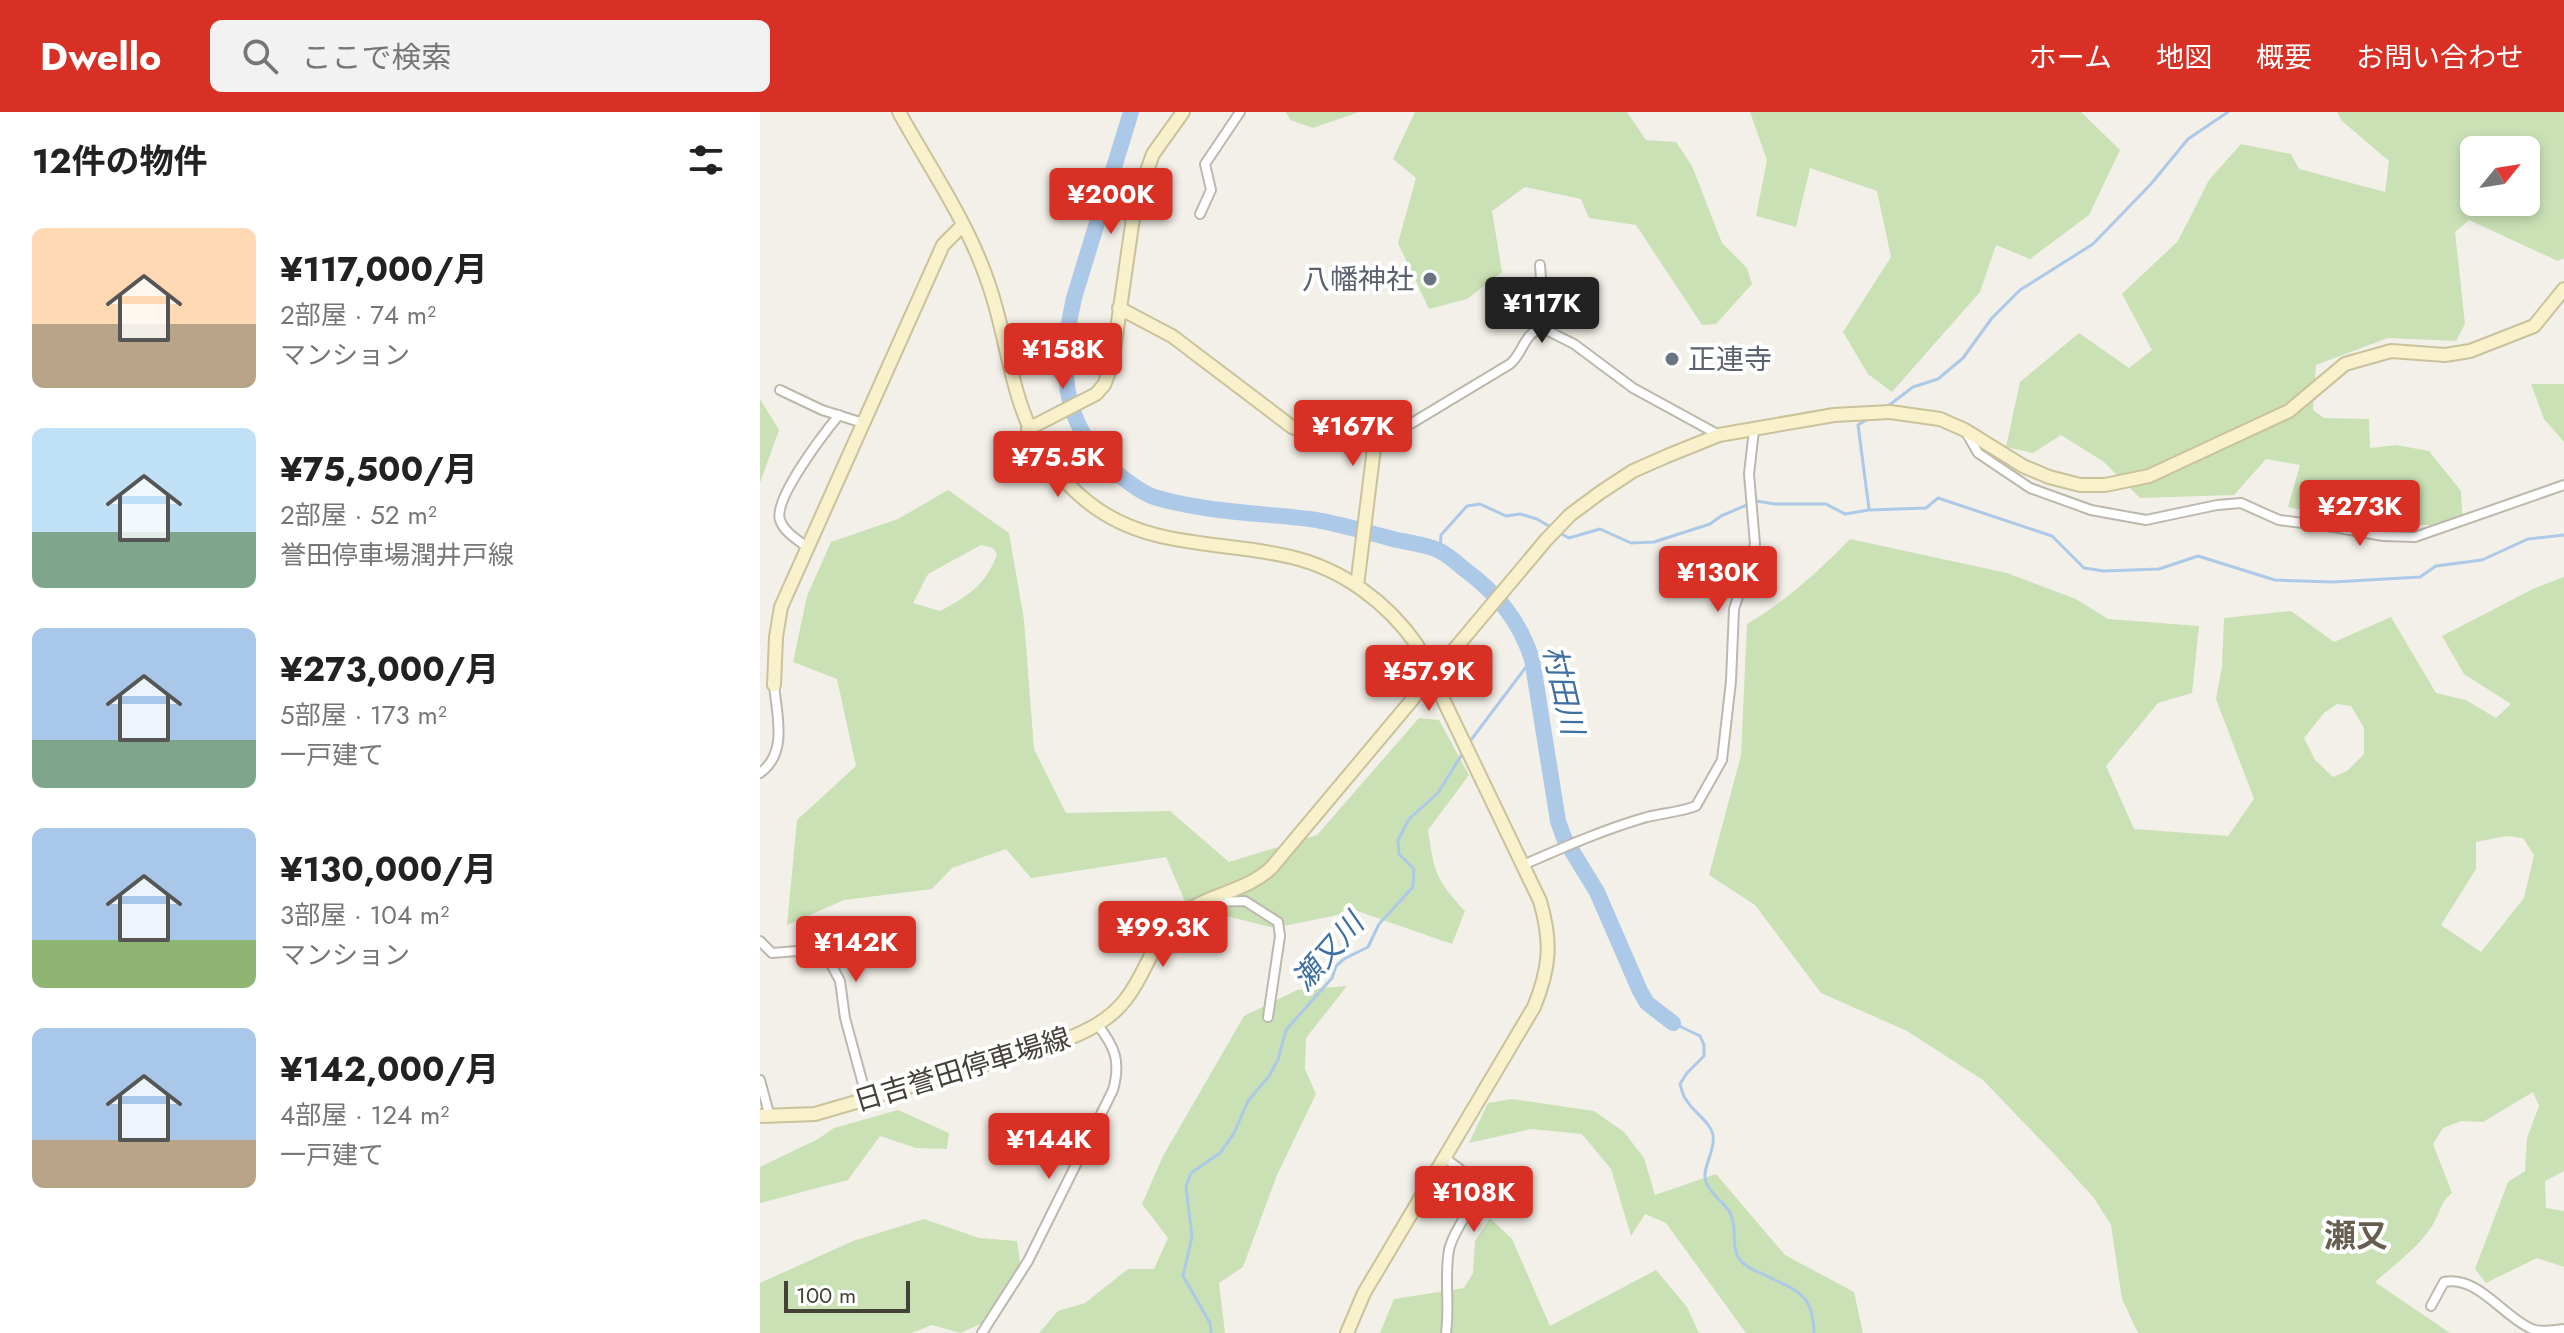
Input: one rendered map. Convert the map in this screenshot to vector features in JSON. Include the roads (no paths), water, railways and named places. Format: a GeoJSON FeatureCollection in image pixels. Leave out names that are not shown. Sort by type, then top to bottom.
{"type":"FeatureCollection","features":[{"type":"Feature","properties":{"kind":"main road"},"geometry":{"type":"LineString","coordinates":[[899,112],[963,225],[990,289],[1018,403],[1041,453],[1087,502],[1123,525],[1180,542],[1289,556],[1322,567],[1357,586],[1406,629],[1417,645],[1540,901],[1549,936],[1543,985],[1534,1007],[1364,1293],[1347,1333]]}},
{"type":"Feature","properties":{"kind":"main road"},"geometry":{"type":"LineString","coordinates":[[1028,429],[1096,394],[1104,385],[1109,374],[1135,204],[1153,154],[1183,112]]}},
{"type":"Feature","properties":{"kind":"main road"},"geometry":{"type":"LineString","coordinates":[[774,685],[781,607],[943,245],[963,225]]}},
{"type":"Feature","properties":{"kind":"main road","name":"日吉誉田停車場線"},"geometry":{"type":"LineString","coordinates":[[765,1117],[815,1114],[1048,1046],[1081,1034],[1097,1024],[1125,1000],[1149,954],[1165,931],[1184,913],[1201,902],[1250,883],[1272,867],[1462,638],[1570,515],[1633,471],[1719,435],[1834,415],[1890,412],[1940,419],[1965,430],[2023,466],[2068,482],[2105,485],[2149,476],[2289,411],[2345,364],[2391,351],[2445,355],[2470,351],[2534,326],[2564,289]]}},
{"type":"Feature","properties":{"kind":"main road"},"geometry":{"type":"LineString","coordinates":[[1119,308],[1172,336],[1292,427],[1316,436],[1375,440],[1357,586]]}},
{"type":"Feature","properties":{"kind":"street"},"geometry":{"type":"LineString","coordinates":[[1200,214],[1211,190],[1205,164],[1240,112]]}},
{"type":"Feature","properties":{"kind":"street"},"geometry":{"type":"LineString","coordinates":[[1375,440],[1412,423],[1510,364],[1521,352],[1528,336],[1542,328],[1540,265]]}},
{"type":"Feature","properties":{"kind":"street"},"geometry":{"type":"LineString","coordinates":[[1542,328],[1574,344],[1633,388],[1719,435]]}},
{"type":"Feature","properties":{"kind":"street"},"geometry":{"type":"LineString","coordinates":[[780,390],[796,400],[863,423]]}},
{"type":"Feature","properties":{"kind":"street"},"geometry":{"type":"LineString","coordinates":[[807,547],[782,524],[779,512],[798,471],[839,415]]}},
{"type":"Feature","properties":{"kind":"street"},"geometry":{"type":"LineString","coordinates":[[1523,865],[1650,816],[1696,806],[1722,760],[1731,681],[1734,609],[1755,544],[1749,474],[1754,430]]}},
{"type":"Feature","properties":{"kind":"street"},"geometry":{"type":"LineString","coordinates":[[1965,430],[1978,453],[2030,488],[2091,510],[2146,520],[2241,503],[2279,520],[2383,536],[2415,537],[2564,485]]}},
{"type":"Feature","properties":{"kind":"street"},"geometry":{"type":"LineString","coordinates":[[760,773],[774,760],[778,746],[774,685]]}},
{"type":"Feature","properties":{"kind":"street"},"geometry":{"type":"LineString","coordinates":[[1201,902],[1245,901],[1278,922],[1280,936],[1268,1017]]}},
{"type":"Feature","properties":{"kind":"street"},"geometry":{"type":"LineString","coordinates":[[760,941],[772,953],[810,950],[830,962],[840,981],[845,1018],[867,1099]]}},
{"type":"Feature","properties":{"kind":"street"},"geometry":{"type":"LineString","coordinates":[[982,1333],[1028,1261],[1113,1090],[1118,1072],[1115,1053],[1097,1024]]}},
{"type":"Feature","properties":{"kind":"street"},"geometry":{"type":"LineString","coordinates":[[760,1080],[765,1117]]}},
{"type":"Feature","properties":{"kind":"street"},"geometry":{"type":"LineString","coordinates":[[1445,1158],[1465,1174],[1472,1196],[1470,1209],[1449,1247],[1446,1333]]}},
{"type":"Feature","properties":{"kind":"street"},"geometry":{"type":"LineString","coordinates":[[2431,1306],[2444,1282],[2458,1281],[2531,1329],[2564,1329]]}},
{"type":"Feature","properties":{"kind":"waterway","name":"村田川"},"geometry":{"type":"LineString","coordinates":[[1131,112],[1069,322],[1066,346],[1068,391],[1082,433],[1114,471],[1154,497],[1212,509],[1320,521],[1429,547],[1446,555],[1487,588],[1506,608],[1521,632],[1532,659],[1558,821],[1564,838],[1597,892],[1647,1003],[1673,1023]]}},
{"type":"Feature","properties":{"kind":"waterway"},"geometry":{"type":"LineString","coordinates":[[1888,406],[1913,387],[1938,379],[1963,358],[1992,318],[2020,290],[2093,244],[2151,184],[2188,139],[2228,112]]}},
{"type":"Feature","properties":{"kind":"waterway"},"geometry":{"type":"LineString","coordinates":[[1868,419],[1858,425],[1869,509]]}},
{"type":"Feature","properties":{"kind":"waterway"},"geometry":{"type":"LineString","coordinates":[[1560,533],[1569,538],[1600,529],[1631,543],[1654,542],[1710,524],[1756,501],[1826,504],[1845,514],[1926,508],[1938,498],[2052,536],[2084,568],[2104,571],[2159,569],[2198,556],[2275,580],[2333,582],[2420,577],[2436,566],[2482,560],[2528,539],[2564,535]]}},
{"type":"Feature","properties":{"kind":"waterway"},"geometry":{"type":"LineString","coordinates":[[1440,551],[1441,535],[1467,506],[1480,504],[1506,516],[1520,514],[1554,529]]}},
{"type":"Feature","properties":{"kind":"waterway","name":"瀬又川"},"geometry":{"type":"LineString","coordinates":[[1468,744],[1532,659]]}},
{"type":"Feature","properties":{"kind":"waterway","name":"瀬又川"},"geometry":{"type":"LineString","coordinates":[[1211,1333],[1210,1323],[1183,1276],[1192,1237],[1186,1186],[1191,1173],[1220,1153],[1233,1135],[1248,1101],[1278,1060],[1286,1030],[1332,978],[1336,966],[1368,947],[1379,924],[1413,887],[1414,869],[1399,854],[1398,840],[1409,819],[1438,793],[1464,751]]}},
{"type":"Feature","properties":{"kind":"waterway","name":"村田川"},"geometry":{"type":"LineString","coordinates":[[1673,1023],[1700,1036],[1704,1045],[1704,1056],[1680,1084],[1686,1099],[1709,1125],[1713,1135],[1705,1177],[1712,1193],[1732,1216],[1736,1253],[1746,1266],[1800,1294],[1810,1309],[1814,1333]]}},
{"type":"Feature","properties":{"kind":"place","name":"八幡神社"},"geometry":{"type":"Point","coordinates":[1430,279]}},
{"type":"Feature","properties":{"kind":"place","name":"正連寺"},"geometry":{"type":"Point","coordinates":[1672,359]}},
{"type":"Feature","properties":{"kind":"district","name":"瀬又"},"geometry":{"type":"Point","coordinates":[2356,1236]}}]}
